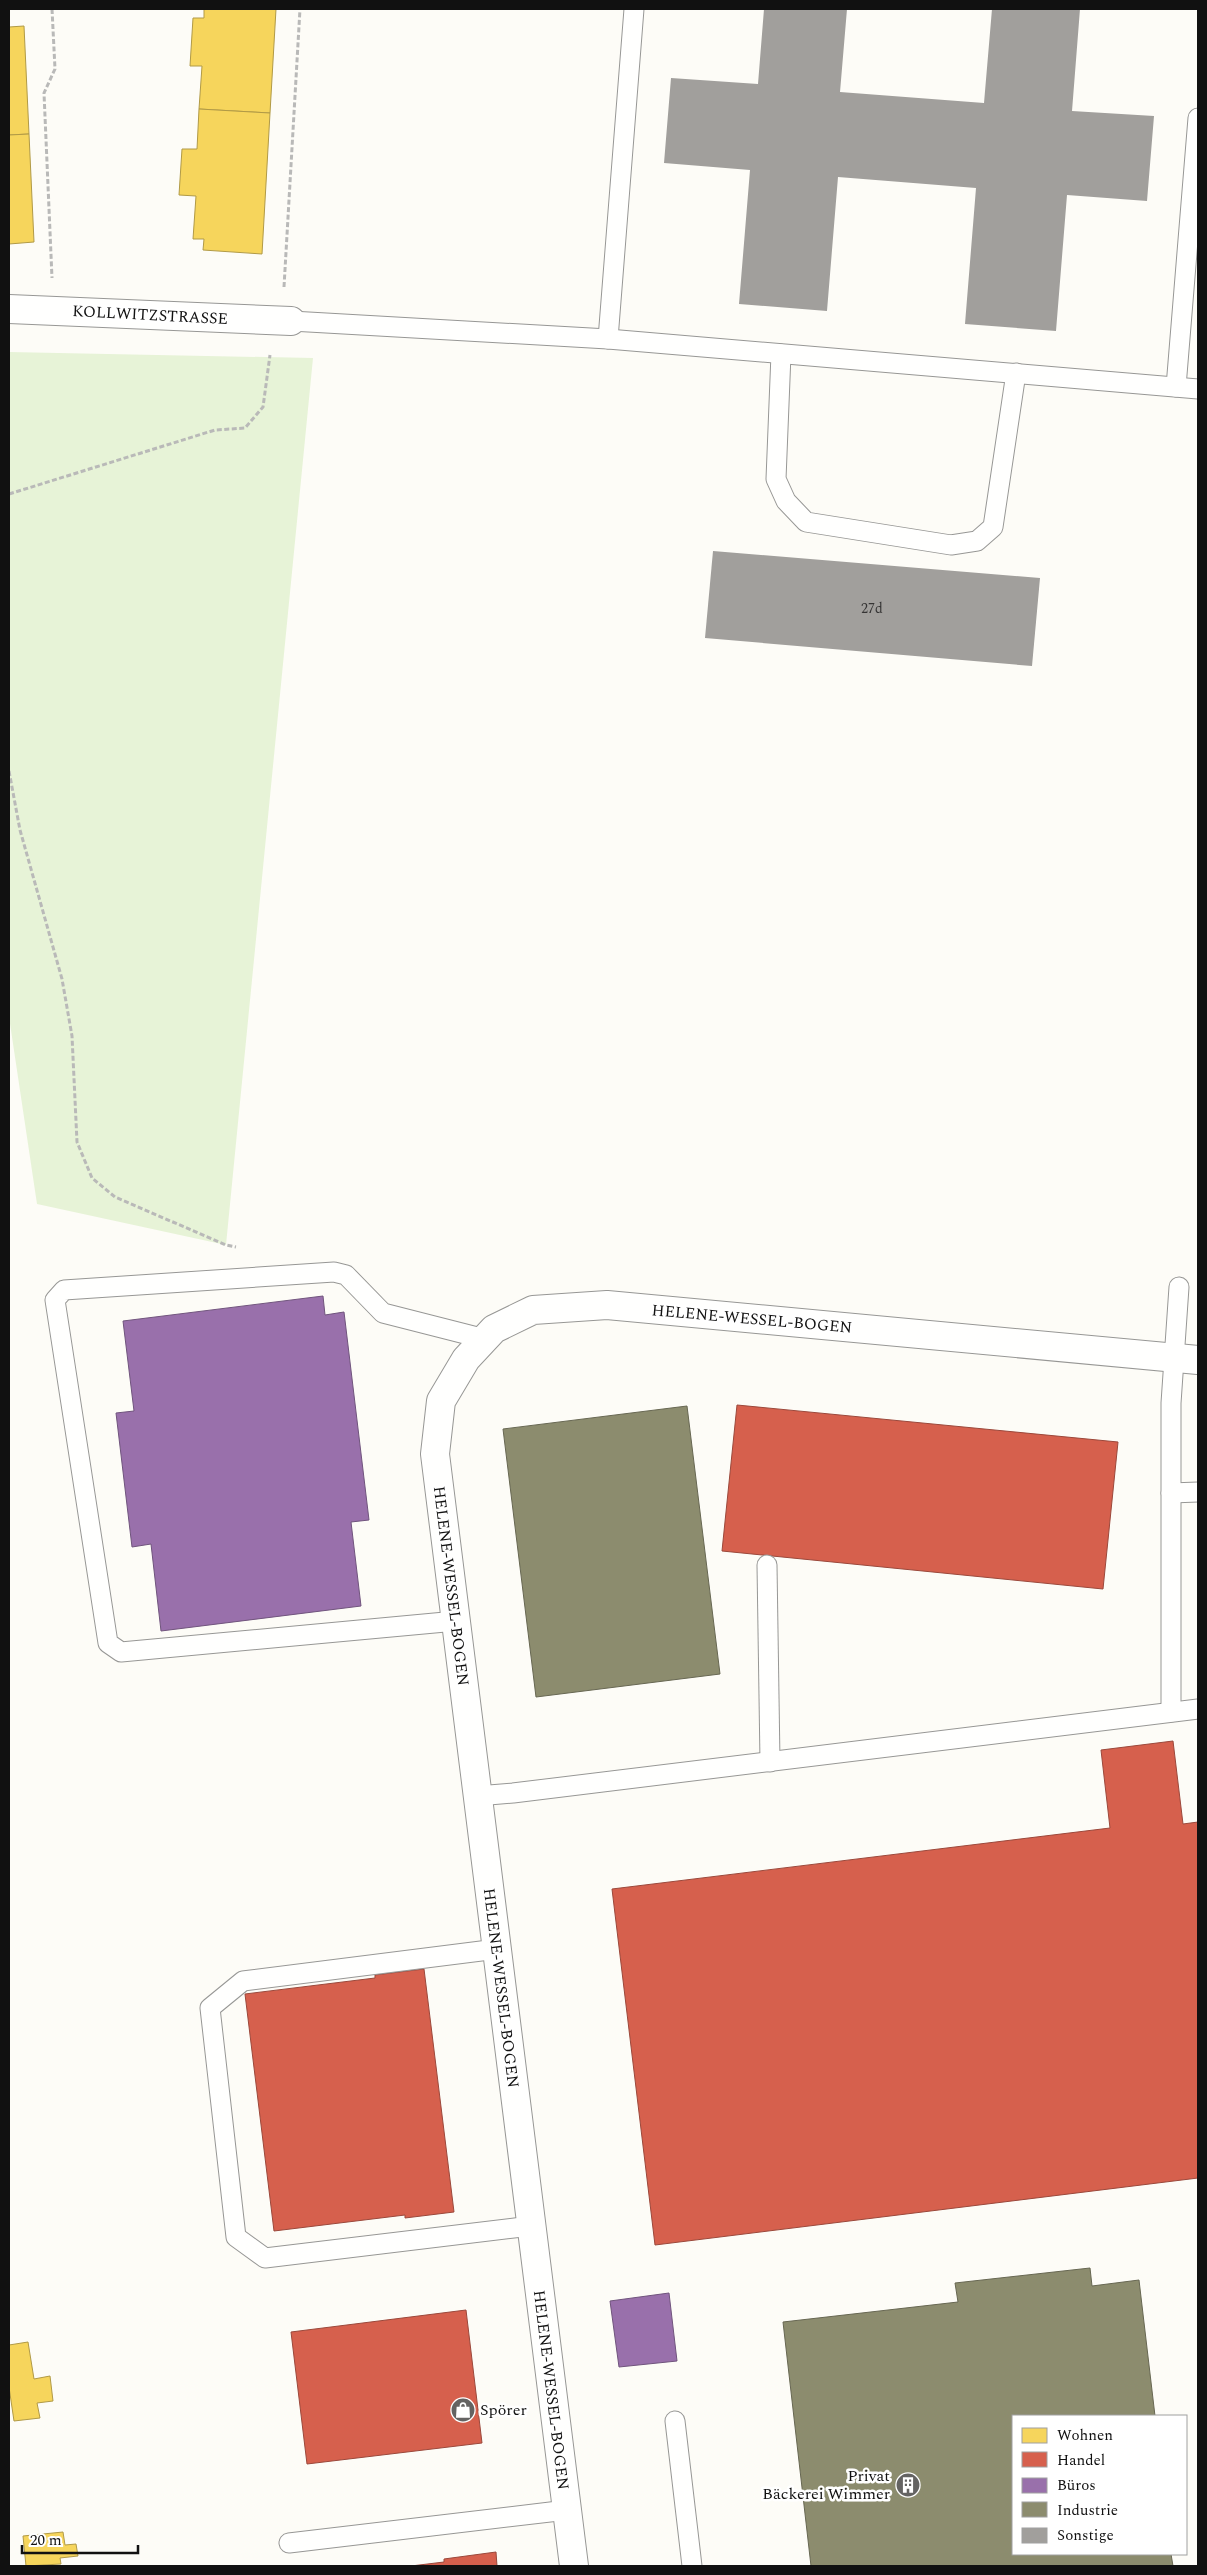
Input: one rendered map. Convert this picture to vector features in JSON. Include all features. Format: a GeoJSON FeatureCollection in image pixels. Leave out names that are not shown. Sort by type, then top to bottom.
{"type":"FeatureCollection","features":[{"type":"Feature","properties":{"kind":"street","name":"KOLLWITZSTRASSE"},"geometry":{"type":"LineString","coordinates":[[9,309],[283,321]]}},
{"type":"Feature","properties":{"kind":"street","name":"HELENE-WESSEL-BOGEN"},"geometry":{"type":"LineString","coordinates":[[574,2566],[435,1454],[441,1401],[466,1359],[494,1329],[533,1310],[607,1305],[1186,1359]]}},
{"type":"Feature","properties":{"kind":"lane"},"geometry":{"type":"LineString","coordinates":[[608,339],[634,9]]}},
{"type":"Feature","properties":{"kind":"lane"},"geometry":{"type":"LineString","coordinates":[[1176,387],[1198,118]]}},
{"type":"Feature","properties":{"kind":"lane"},"geometry":{"type":"LineString","coordinates":[[283,321],[608,339],[1198,389]]}},
{"type":"Feature","properties":{"kind":"lane"},"geometry":{"type":"LineString","coordinates":[[781,354],[776,479],[786,501],[806,522],[951,546],[977,542],[993,527],[1016,373]]}},
{"type":"Feature","properties":{"kind":"lane"},"geometry":{"type":"LineString","coordinates":[[456,1620],[121,1652],[108,1643],[55,1300],[64,1290],[334,1272],[346,1275],[383,1312],[485,1339]]}},
{"type":"Feature","properties":{"kind":"lane"},"geometry":{"type":"LineString","coordinates":[[1170,1712],[1171,1403],[1186,1359],[1179,1287]]}},
{"type":"Feature","properties":{"kind":"lane"},"geometry":{"type":"LineString","coordinates":[[1171,1493],[1198,1492]]}},
{"type":"Feature","properties":{"kind":"lane"},"geometry":{"type":"LineString","coordinates":[[767,1565],[770,1762]]}},
{"type":"Feature","properties":{"kind":"lane"},"geometry":{"type":"LineString","coordinates":[[478,1796],[1198,1709]]}},
{"type":"Feature","properties":{"kind":"lane"},"geometry":{"type":"LineString","coordinates":[[497,1950],[242,1981],[210,2008],[236,2237],[265,2258],[531,2226]]}},
{"type":"Feature","properties":{"kind":"lane"},"geometry":{"type":"LineString","coordinates":[[675,2421],[692,2566]]}},
{"type":"Feature","properties":{"kind":"lane"},"geometry":{"type":"LineString","coordinates":[[289,2543],[566,2510]]}},
{"type":"Feature","properties":{"kind":"path"},"geometry":{"type":"LineString","coordinates":[[52,9],[55,69],[44,93],[53,310]]}},
{"type":"Feature","properties":{"kind":"path"},"geometry":{"type":"LineString","coordinates":[[9,494],[214,430],[245,428],[263,407],[283,321],[300,9]]}},
{"type":"Feature","properties":{"kind":"path"},"geometry":{"type":"LineString","coordinates":[[9,771],[20,830],[62,979],[72,1036],[78,1142],[92,1178],[114,1197],[226,1245],[244,1248]]}},
{"type":"Feature","properties":{"kind":"green space"},"geometry":{"type":"Polygon","coordinates":[[[9,352],[313,358],[226,1245],[37,1204],[9,1017],[9,352]]]}},
{"type":"Feature","properties":{"kind":"building: Wohnen"},"geometry":{"type":"Polygon","coordinates":[[[204,9],[276,9],[270,113],[199,109],[202,66],[190,66],[193,18],[204,18],[204,9]]]}},
{"type":"Feature","properties":{"kind":"building: Wohnen"},"geometry":{"type":"Polygon","coordinates":[[[24,26],[29,134],[9,135],[9,27],[24,26]]]}},
{"type":"Feature","properties":{"kind":"building: Wohnen"},"geometry":{"type":"Polygon","coordinates":[[[199,109],[270,113],[262,254],[203,250],[204,239],[193,239],[196,196],[179,195],[182,149],[197,149],[199,109]]]}},
{"type":"Feature","properties":{"kind":"building: Wohnen"},"geometry":{"type":"Polygon","coordinates":[[[29,134],[34,242],[9,244],[9,135],[29,134]]]}},
{"type":"Feature","properties":{"kind":"building: Wohnen"},"geometry":{"type":"Polygon","coordinates":[[[28,2342],[34,2379],[50,2376],[53,2401],[37,2403],[40,2418],[14,2421],[9,2387],[9,2345],[28,2342]]]}},
{"type":"Feature","properties":{"kind":"building: Wohnen"},"geometry":{"type":"Polygon","coordinates":[[[63,2532],[65,2545],[76,2544],[78,2556],[60,2558],[61,2564],[26,2566],[23,2536],[63,2532]]]}},
{"type":"Feature","properties":{"kind":"building: Handel"},"geometry":{"type":"Polygon","coordinates":[[[737,1405],[1118,1442],[1103,1589],[722,1551],[737,1405]]]}},
{"type":"Feature","properties":{"kind":"building: Handel"},"geometry":{"type":"Polygon","coordinates":[[[1173,1741],[1183,1824],[1198,1822],[1198,2178],[655,2245],[612,1889],[1110,1828],[1101,1750],[1173,1741]]]}},
{"type":"Feature","properties":{"kind":"building: Handel"},"geometry":{"type":"Polygon","coordinates":[[[424,1969],[454,2212],[405,2218],[405,2215],[274,2231],[245,1994],[375,1978],[375,1975],[424,1969]]]}},
{"type":"Feature","properties":{"kind":"building: Handel"},"geometry":{"type":"Polygon","coordinates":[[[466,2310],[482,2443],[307,2464],[291,2332],[466,2310]]]}},
{"type":"Feature","properties":{"kind":"building: Handel"},"geometry":{"type":"Polygon","coordinates":[[[496,2552],[497,2566],[411,2566],[444,2562],[444,2559],[496,2552]]]}},
{"type":"Feature","properties":{"kind":"building: Büros"},"geometry":{"type":"Polygon","coordinates":[[[323,1296],[325,1315],[344,1312],[369,1520],[351,1522],[361,1606],[161,1631],[151,1544],[132,1547],[116,1413],[134,1411],[123,1321],[323,1296]]]}},
{"type":"Feature","properties":{"kind":"building: Büros"},"geometry":{"type":"Polygon","coordinates":[[[669,2293],[677,2361],[619,2367],[610,2301],[669,2293]]]}},
{"type":"Feature","properties":{"kind":"building: Industrie"},"geometry":{"type":"Polygon","coordinates":[[[687,1406],[720,1674],[536,1697],[503,1429],[687,1406]]]}},
{"type":"Feature","properties":{"kind":"building: Industrie","name":"Privat Bäckerei Wimmer"},"geometry":{"type":"Polygon","coordinates":[[[1090,2268],[1092,2286],[1139,2280],[1155,2415],[1012,2415],[1012,2555],[1171,2555],[1173,2566],[811,2566],[783,2322],[958,2302],[955,2283],[1090,2268]]]}},
{"type":"Feature","properties":{"kind":"building: Sonstige"},"geometry":{"type":"Polygon","coordinates":[[[764,9],[847,9],[840,92],[984,103],[992,9],[1080,9],[1072,111],[1154,116],[1147,201],[1067,195],[1056,331],[965,324],[976,188],[838,177],[827,311],[739,304],[750,170],[664,163],[671,78],[758,84],[764,9]]]}},
{"type":"Feature","properties":{"kind":"building: Sonstige"},"geometry":{"type":"Polygon","coordinates":[[[713,551],[1040,578],[1032,666],[705,638],[713,551]]]}},
{"type":"Feature","properties":{"kind":"place","name":"Spörer"},"geometry":{"type":"Point","coordinates":[463,2410]}},
{"type":"Feature","properties":{"kind":"place","name":"Privat Bäckerei Wimmer"},"geometry":{"type":"Point","coordinates":[908,2485]}}]}
